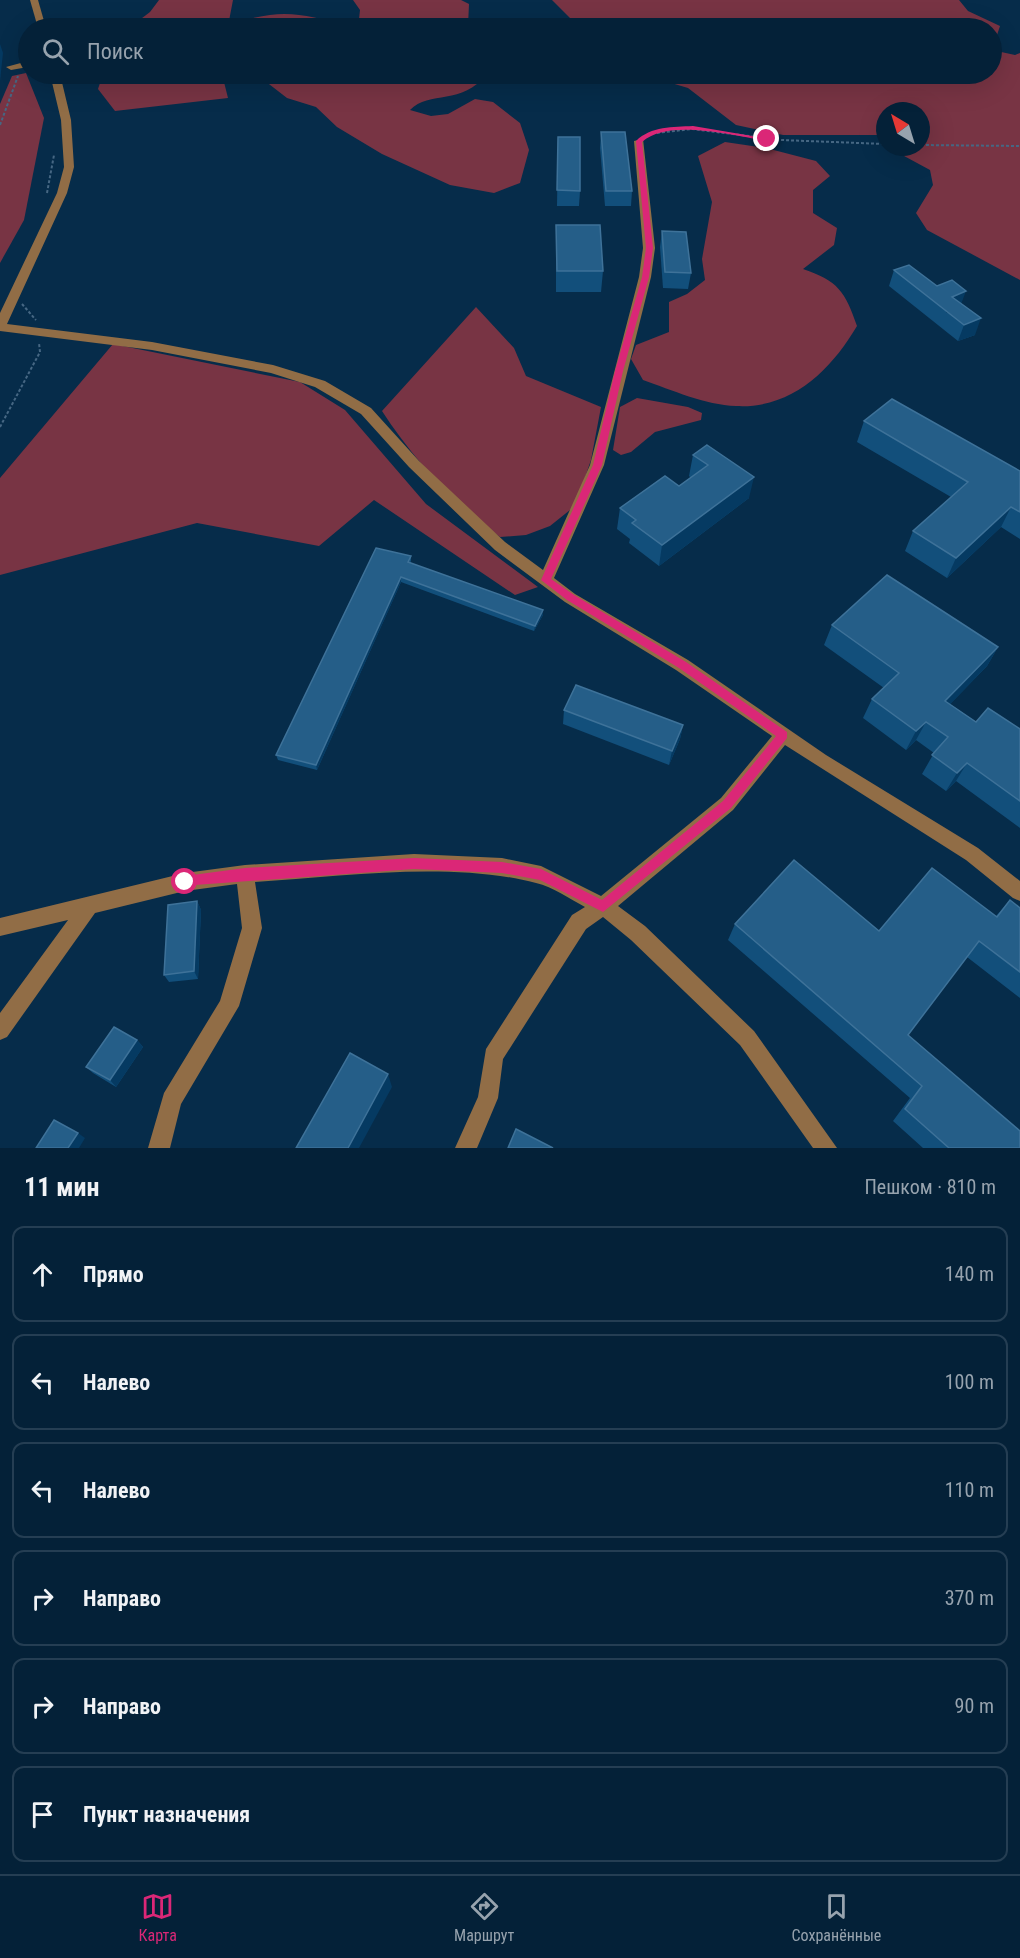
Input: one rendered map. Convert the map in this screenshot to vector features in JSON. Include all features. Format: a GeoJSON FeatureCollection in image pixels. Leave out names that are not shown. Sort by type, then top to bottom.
{"type":"FeatureCollection","features":[{"type":"Feature","properties":{"kind":"street"},"geometry":{"type":"LineString","coordinates":[[34,0],[39,18]]}},
{"type":"Feature","properties":{"kind":"street"},"geometry":{"type":"LineString","coordinates":[[13,67],[18,66]]}},
{"type":"Feature","properties":{"kind":"street"},"geometry":{"type":"LineString","coordinates":[[57,84],[66,120],[69,167],[62,193],[0,326],[152,346],[273,369],[320,384],[366,411],[414,464],[500,546],[570,598],[682,665],[820,760],[972,854],[1020,892]]}},
{"type":"Feature","properties":{"kind":"street"},"geometry":{"type":"LineString","coordinates":[[546,580],[597,465],[619,371],[645,277],[649,248],[639,141]]}},
{"type":"Feature","properties":{"kind":"street"},"geometry":{"type":"LineString","coordinates":[[466,1148],[488,1098],[493,1056],[579,922],[603,906],[727,804],[783,735]]}},
{"type":"Feature","properties":{"kind":"street"},"geometry":{"type":"LineString","coordinates":[[0,927],[185,882],[245,874],[414,863],[502,867],[541,875],[603,906],[638,933],[747,1038],[825,1148]]}},
{"type":"Feature","properties":{"kind":"street"},"geometry":{"type":"LineString","coordinates":[[159,1148],[171,1100],[229,1006],[252,928],[245,874]]}},
{"type":"Feature","properties":{"kind":"street"},"geometry":{"type":"LineString","coordinates":[[0,1030],[89,906]]}},
{"type":"Feature","properties":{"kind":"path"},"geometry":{"type":"LineString","coordinates":[[13,67],[18,76]]}},
{"type":"Feature","properties":{"kind":"path"},"geometry":{"type":"LineString","coordinates":[[0,125],[18,80]]}},
{"type":"Feature","properties":{"kind":"path"},"geometry":{"type":"LineString","coordinates":[[639,141],[648,134],[668,129],[693,128],[767,139],[876,144]]}},
{"type":"Feature","properties":{"kind":"path"},"geometry":{"type":"LineString","coordinates":[[930,145],[1020,146]]}},
{"type":"Feature","properties":{"kind":"shaded area"},"geometry":{"type":"Polygon","coordinates":[[[159,0],[233,0],[230,18],[142,18],[159,0]]]}},
{"type":"Feature","properties":{"kind":"shaded area"},"geometry":{"type":"Polygon","coordinates":[[[353,0],[461,0],[469,4],[468,18],[359,18],[360,10],[353,0]]]}},
{"type":"Feature","properties":{"kind":"shaded area"},"geometry":{"type":"Polygon","coordinates":[[[552,0],[959,0],[968,11],[983,18],[570,18],[552,0]]]}},
{"type":"Feature","properties":{"kind":"shaded area"},"geometry":{"type":"Polygon","coordinates":[[[276,14],[317,18],[254,18],[276,14]]]}},
{"type":"Feature","properties":{"kind":"shaded area"},"geometry":{"type":"Polygon","coordinates":[[[1002,52],[1015,55],[1020,53],[1020,280],[927,230],[916,213],[933,185],[930,170],[904,156],[930,156],[930,102],[876,102],[876,135],[783,135],[736,125],[688,88],[675,84],[1002,84],[1002,52]]]}},
{"type":"Feature","properties":{"kind":"shaded area"},"geometry":{"type":"Polygon","coordinates":[[[18,75],[18,84],[30,84],[44,118],[24,220],[0,263],[0,104],[12,76],[18,75]]]}},
{"type":"Feature","properties":{"kind":"shaded area"},"geometry":{"type":"Polygon","coordinates":[[[100,84],[224,84],[228,98],[115,111],[98,89],[100,84]]]}},
{"type":"Feature","properties":{"kind":"shaded area"},"geometry":{"type":"Polygon","coordinates":[[[269,84],[477,84],[457,94],[427,100],[410,110],[431,116],[448,114],[475,99],[493,102],[520,123],[529,150],[520,183],[494,193],[450,185],[382,154],[337,127],[316,107],[287,98],[269,84]]]}},
{"type":"Feature","properties":{"kind":"shaded area"},"geometry":{"type":"Polygon","coordinates":[[[725,142],[766,148],[816,161],[830,176],[813,190],[813,213],[837,228],[834,245],[803,269],[825,278],[839,289],[857,326],[835,357],[808,384],[775,401],[756,405],[736,406],[712,403],[643,380],[631,359],[636,345],[669,332],[669,302],[687,294],[705,280],[702,259],[712,202],[698,156],[725,142]]]}},
{"type":"Feature","properties":{"kind":"shaded area"},"geometry":{"type":"Polygon","coordinates":[[[476,307],[514,348],[526,376],[601,407],[591,460],[575,506],[550,526],[526,535],[500,537],[483,524],[435,479],[382,411],[476,307]]]}},
{"type":"Feature","properties":{"kind":"shaded area"},"geometry":{"type":"Polygon","coordinates":[[[113,344],[300,382],[345,410],[426,504],[538,587],[515,595],[374,500],[319,546],[197,523],[0,575],[0,478],[113,344]]]}},
{"type":"Feature","properties":{"kind":"shaded area"},"geometry":{"type":"Polygon","coordinates":[[[637,398],[688,407],[702,413],[701,420],[655,432],[631,452],[621,455],[613,450],[620,407],[637,398]]]}},
{"type":"Feature","properties":{"kind":"building"},"geometry":{"type":"Polygon","coordinates":[[[601,132],[625,132],[632,191],[606,191],[601,132]]]}},
{"type":"Feature","properties":{"kind":"building"},"geometry":{"type":"Polygon","coordinates":[[[558,137],[580,137],[580,191],[557,190],[558,137]]]}},
{"type":"Feature","properties":{"kind":"building"},"geometry":{"type":"Polygon","coordinates":[[[556,225],[600,225],[603,271],[557,271],[556,225]]]}},
{"type":"Feature","properties":{"kind":"building"},"geometry":{"type":"Polygon","coordinates":[[[662,231],[686,232],[691,273],[665,272],[662,231]]]}},
{"type":"Feature","properties":{"kind":"building"},"geometry":{"type":"Polygon","coordinates":[[[909,265],[937,286],[952,280],[966,291],[952,297],[981,318],[964,325],[894,270],[909,265]]]}},
{"type":"Feature","properties":{"kind":"building"},"geometry":{"type":"Polygon","coordinates":[[[892,399],[1020,471],[1020,512],[1011,507],[956,558],[913,531],[968,482],[864,421],[892,399]]]}},
{"type":"Feature","properties":{"kind":"building"},"geometry":{"type":"Polygon","coordinates":[[[707,445],[754,477],[662,545],[632,523],[636,520],[620,508],[665,476],[679,486],[708,465],[693,455],[707,445]]]}},
{"type":"Feature","properties":{"kind":"building"},"geometry":{"type":"Polygon","coordinates":[[[376,548],[411,556],[408,562],[543,610],[535,626],[401,577],[316,765],[276,755],[376,548]]]}},
{"type":"Feature","properties":{"kind":"building"},"geometry":{"type":"Polygon","coordinates":[[[887,575],[998,647],[945,701],[976,722],[988,708],[1020,729],[1020,801],[967,763],[957,773],[932,755],[948,737],[926,722],[916,731],[872,699],[899,673],[832,625],[887,575]]]}},
{"type":"Feature","properties":{"kind":"building"},"geometry":{"type":"Polygon","coordinates":[[[576,685],[683,725],[672,751],[564,710],[576,685]]]}},
{"type":"Feature","properties":{"kind":"building"},"geometry":{"type":"Polygon","coordinates":[[[794,860],[879,931],[932,868],[997,917],[1010,900],[1020,908],[1020,972],[979,941],[908,1035],[1020,1131],[1020,1148],[949,1148],[905,1109],[922,1086],[735,924],[794,860]]]}},
{"type":"Feature","properties":{"kind":"building"},"geometry":{"type":"Polygon","coordinates":[[[197,901],[194,971],[164,975],[168,905],[197,901]]]}},
{"type":"Feature","properties":{"kind":"building"},"geometry":{"type":"Polygon","coordinates":[[[114,1027],[137,1040],[110,1080],[86,1067],[114,1027]]]}},
{"type":"Feature","properties":{"kind":"building"},"geometry":{"type":"Polygon","coordinates":[[[350,1053],[388,1074],[348,1148],[296,1148],[350,1053]]]}},
{"type":"Feature","properties":{"kind":"building"},"geometry":{"type":"Polygon","coordinates":[[[54,1120],[78,1133],[68,1148],[36,1148],[54,1120]]]}},
{"type":"Feature","properties":{"kind":"building"},"geometry":{"type":"Polygon","coordinates":[[[516,1129],[553,1148],[508,1148],[516,1129]]]}},
{"type":"Feature","properties":{"kind":"route"},"geometry":{"type":"LineString","coordinates":[[185,882],[245,874],[414,863],[502,867],[541,875],[603,906],[727,804],[783,735],[682,665],[570,598],[546,580],[597,465],[619,371],[645,277],[649,248],[639,141],[648,134],[668,129],[693,128],[767,139]]}}]}
